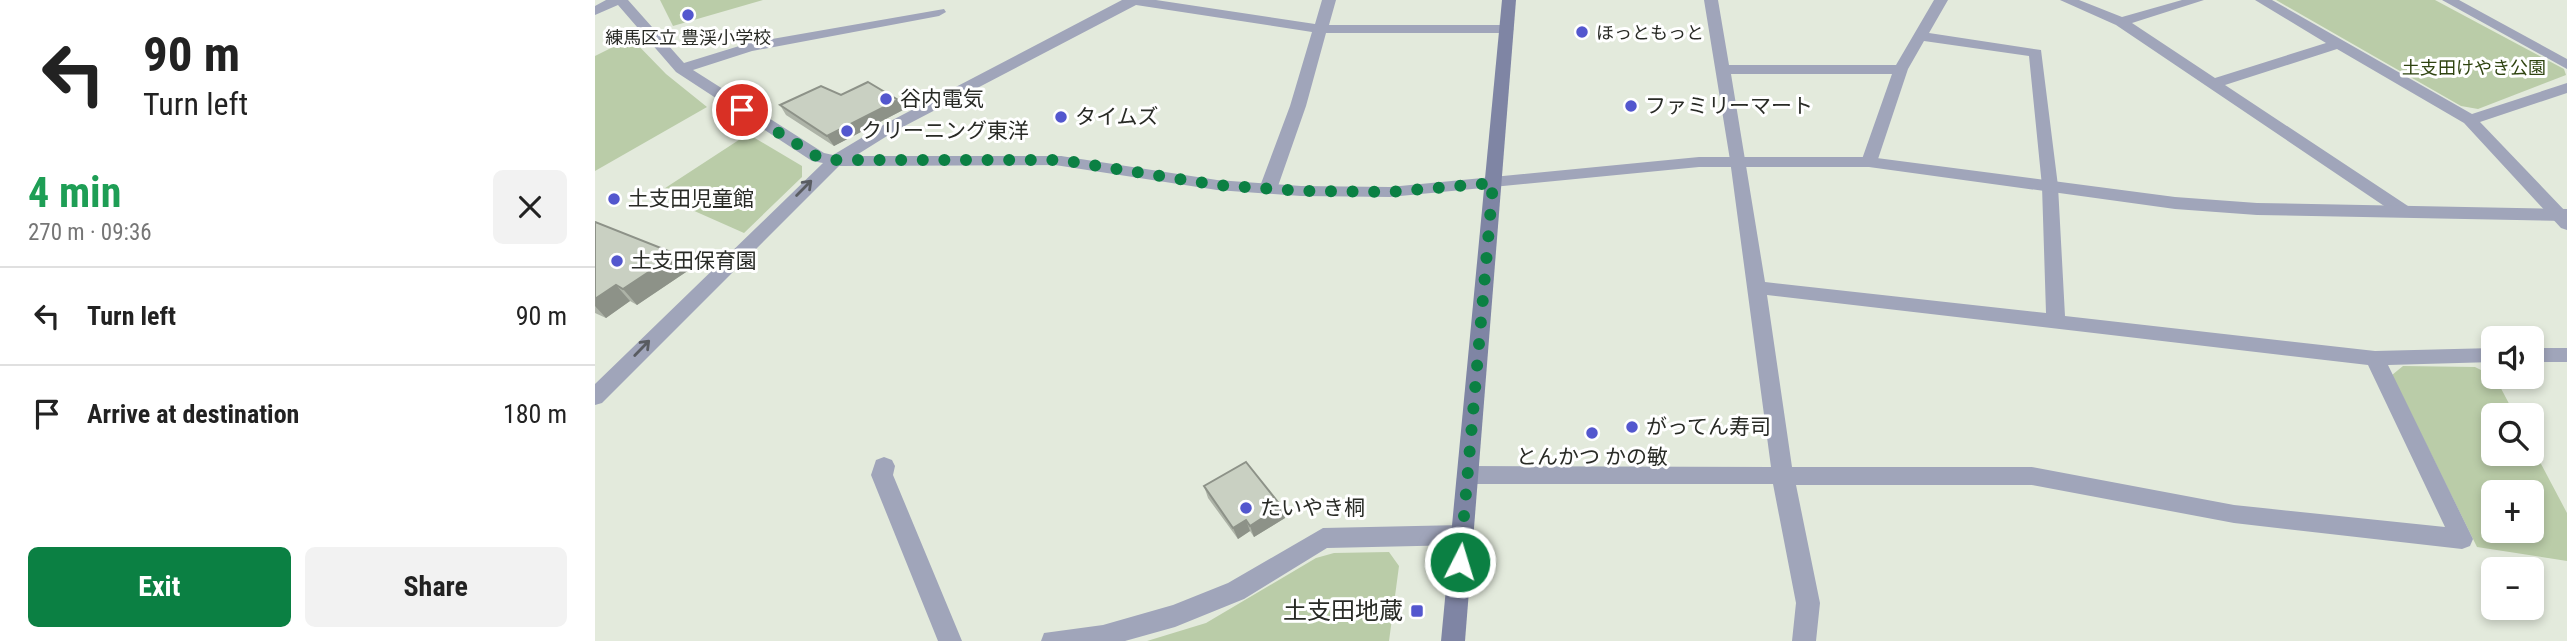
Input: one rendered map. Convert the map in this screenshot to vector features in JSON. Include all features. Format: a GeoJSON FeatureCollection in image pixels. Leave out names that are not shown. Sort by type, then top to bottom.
{"type":"FeatureCollection","features":[{"type":"Feature","properties":{"kind":"main road"},"geometry":{"type":"LineString","coordinates":[[1453,641],[1509,0]]}},
{"type":"Feature","properties":{"kind":"street"},"geometry":{"type":"LineString","coordinates":[[595,11],[619,0],[681,69],[818,157],[835,160],[1061,160],[1217,185],[1390,192],[1738,160],[1870,162],[2175,203],[2257,209],[2564,218]]}},
{"type":"Feature","properties":{"kind":"street"},"geometry":{"type":"LineString","coordinates":[[1268,189],[1298,106],[1329,0]]}},
{"type":"Feature","properties":{"kind":"street"},"geometry":{"type":"LineString","coordinates":[[1711,0],[1738,160],[1783,477],[1808,603],[1804,641]]}},
{"type":"Feature","properties":{"kind":"street"},"geometry":{"type":"LineString","coordinates":[[1870,162],[1901,69],[1941,0]]}},
{"type":"Feature","properties":{"kind":"street"},"geometry":{"type":"LineString","coordinates":[[2067,0],[2121,22],[2216,83],[2405,212]]}},
{"type":"Feature","properties":{"kind":"street"},"geometry":{"type":"LineString","coordinates":[[2121,22],[2197,0]]}},
{"type":"Feature","properties":{"kind":"street"},"geometry":{"type":"LineString","coordinates":[[2262,0],[2470,120],[2564,218]]}},
{"type":"Feature","properties":{"kind":"street"},"geometry":{"type":"LineString","coordinates":[[2449,0],[2567,65]]}},
{"type":"Feature","properties":{"kind":"street"},"geometry":{"type":"LineString","coordinates":[[595,397],[835,160],[859,144],[1133,1],[1320,29],[1507,29]]}},
{"type":"Feature","properties":{"kind":"street"},"geometry":{"type":"LineString","coordinates":[[681,69],[750,47],[939,12]]}},
{"type":"Feature","properties":{"kind":"street"},"geometry":{"type":"LineString","coordinates":[[1919,36],[2036,53],[2050,186],[2056,322]]}},
{"type":"Feature","properties":{"kind":"street"},"geometry":{"type":"LineString","coordinates":[[2216,83],[2337,44]]}},
{"type":"Feature","properties":{"kind":"street"},"geometry":{"type":"LineString","coordinates":[[1723,70],[1901,69]]}},
{"type":"Feature","properties":{"kind":"street"},"geometry":{"type":"LineString","coordinates":[[2470,120],[2567,88]]}},
{"type":"Feature","properties":{"kind":"street"},"geometry":{"type":"LineString","coordinates":[[1755,287],[2375,358],[2481,355]]}},
{"type":"Feature","properties":{"kind":"street"},"geometry":{"type":"LineString","coordinates":[[2544,355],[2567,355]]}},
{"type":"Feature","properties":{"kind":"street"},"geometry":{"type":"LineString","coordinates":[[1468,475],[2032,476],[2234,514],[2462,539],[2375,358]]}},
{"type":"Feature","properties":{"kind":"street"},"geometry":{"type":"LineString","coordinates":[[884,466],[882,475],[950,641]]}},
{"type":"Feature","properties":{"kind":"street"},"geometry":{"type":"LineString","coordinates":[[1053,641],[1103,635],[1175,616],[1236,591],[1323,538],[1462,535]]}},
{"type":"Feature","properties":{"kind":"green space","name":"練馬区立 豊渓小学校"},"geometry":{"type":"Polygon","coordinates":[[[660,0],[763,0],[673,26],[660,0]]]}},
{"type":"Feature","properties":{"kind":"green space","name":"土支田けやき公園"},"geometry":{"type":"Polygon","coordinates":[[[2276,0],[2435,0],[2564,69],[2566,75],[2478,109],[2461,106],[2276,0]]]}},
{"type":"Feature","properties":{"kind":"green space"},"geometry":{"type":"Polygon","coordinates":[[[631,38],[666,74],[707,107],[595,171],[595,56],[631,38]]]}},
{"type":"Feature","properties":{"kind":"green space"},"geometry":{"type":"Polygon","coordinates":[[[748,134],[802,166],[802,177],[744,233],[656,194],[748,134]]]}},
{"type":"Feature","properties":{"kind":"green space"},"geometry":{"type":"Polygon","coordinates":[[[2403,366],[2475,367],[2481,370],[2481,389],[2501,389],[2509,403],[2481,403],[2481,466],[2542,466],[2567,513],[2567,561],[2477,547],[2392,375],[2403,366]]]}},
{"type":"Feature","properties":{"kind":"green space"},"geometry":{"type":"Polygon","coordinates":[[[1389,552],[1399,566],[1389,641],[1147,641],[1206,623],[1316,558],[1334,553],[1389,552]]]}},
{"type":"Feature","properties":{"kind":"building"},"geometry":{"type":"Polygon","coordinates":[[[868,82],[898,100],[827,136],[780,105],[821,86],[841,95],[868,82]]]}},
{"type":"Feature","properties":{"kind":"building"},"geometry":{"type":"Polygon","coordinates":[[[595,222],[676,254],[623,289],[616,285],[595,299],[595,222]]]}},
{"type":"Feature","properties":{"kind":"building","name":"たいやき桐"},"geometry":{"type":"Polygon","coordinates":[[[1246,462],[1281,506],[1250,526],[1246,520],[1233,528],[1204,486],[1246,462]]]}},
{"type":"Feature","properties":{"kind":"place","name":"練馬区立 豊渓小学校"},"geometry":{"type":"Point","coordinates":[688,15]}},
{"type":"Feature","properties":{"kind":"place","name":"ほっともっと"},"geometry":{"type":"Point","coordinates":[1582,32]}},
{"type":"Feature","properties":{"kind":"place","name":"谷内電気"},"geometry":{"type":"Point","coordinates":[886,99]}},
{"type":"Feature","properties":{"kind":"place","name":"ファミリーマート"},"geometry":{"type":"Point","coordinates":[1631,106]}},
{"type":"Feature","properties":{"kind":"place","name":"タイムズ"},"geometry":{"type":"Point","coordinates":[1061,117]}},
{"type":"Feature","properties":{"kind":"place","name":"クリーニング東洋"},"geometry":{"type":"Point","coordinates":[847,131]}},
{"type":"Feature","properties":{"kind":"place","name":"土支田児童館"},"geometry":{"type":"Point","coordinates":[614,199]}},
{"type":"Feature","properties":{"kind":"place","name":"土支田保育園"},"geometry":{"type":"Point","coordinates":[617,261]}},
{"type":"Feature","properties":{"kind":"place","name":"がってん寿司"},"geometry":{"type":"Point","coordinates":[1632,427]}},
{"type":"Feature","properties":{"kind":"place","name":"とんかつ かの敏"},"geometry":{"type":"Point","coordinates":[1592,433]}},
{"type":"Feature","properties":{"kind":"place","name":"たいやき桐"},"geometry":{"type":"Point","coordinates":[1246,508]}},
{"type":"Feature","properties":{"kind":"place","name":"土支田地蔵"},"geometry":{"type":"Point","coordinates":[1417,611]}},
{"type":"Feature","properties":{"kind":"route"},"geometry":{"type":"LineString","coordinates":[[742,110],[818,157],[835,160],[1061,160],[1217,185],[1301,191],[1390,192],[1493,183],[1460,562]]}}]}
